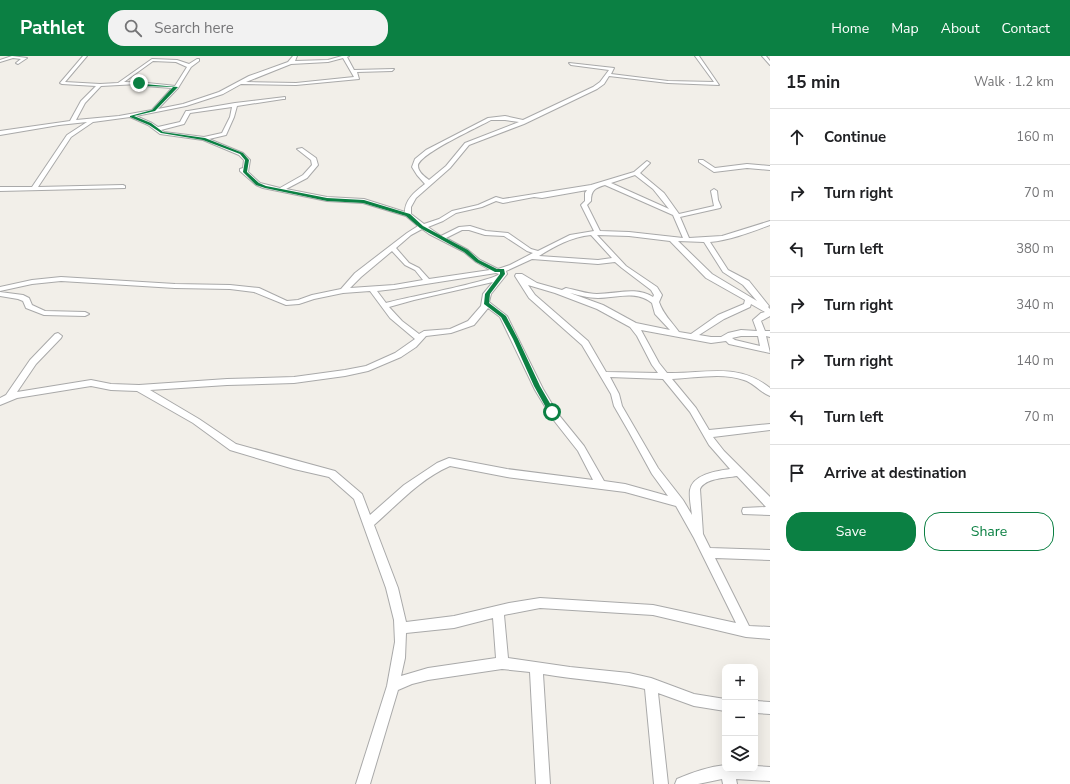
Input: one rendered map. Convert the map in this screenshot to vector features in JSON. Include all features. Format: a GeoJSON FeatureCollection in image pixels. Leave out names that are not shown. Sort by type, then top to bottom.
{"type":"FeatureCollection","features":[{"type":"Feature","properties":{"kind":"street"},"geometry":{"type":"LineString","coordinates":[[0,61],[13,56],[25,58],[18,63]]}},
{"type":"Feature","properties":{"kind":"street"},"geometry":{"type":"LineString","coordinates":[[85,56],[62,83],[100,85],[139,83],[144,85],[176,87]]}},
{"type":"Feature","properties":{"kind":"street"},"geometry":{"type":"LineString","coordinates":[[290,63],[293,61],[295,56]]}},
{"type":"Feature","properties":{"kind":"street"},"geometry":{"type":"LineString","coordinates":[[608,75],[685,83],[716,84],[697,56]]}},
{"type":"Feature","properties":{"kind":"street"},"geometry":{"type":"LineString","coordinates":[[764,56],[770,64]]}},
{"type":"Feature","properties":{"kind":"street"},"geometry":{"type":"LineString","coordinates":[[0,133],[72,122],[131,116],[200,100],[221,93],[239,83],[259,73],[290,63],[346,57],[350,69],[354,71],[357,78],[349,80],[296,84],[239,83]]}},
{"type":"Feature","properties":{"kind":"street"},"geometry":{"type":"LineString","coordinates":[[118,84],[152,60],[177,61],[189,66]]}},
{"type":"Feature","properties":{"kind":"street"},"geometry":{"type":"LineString","coordinates":[[154,110],[176,87],[189,66],[198,60]]}},
{"type":"Feature","properties":{"kind":"street"},"geometry":{"type":"LineString","coordinates":[[408,215],[408,207],[413,197],[452,163],[467,144],[524,122],[599,86],[612,69],[571,64]]}},
{"type":"Feature","properties":{"kind":"street"},"geometry":{"type":"LineString","coordinates":[[354,71],[392,70]]}},
{"type":"Feature","properties":{"kind":"street"},"geometry":{"type":"LineString","coordinates":[[72,122],[83,102],[100,85]]}},
{"type":"Feature","properties":{"kind":"street"},"geometry":{"type":"LineString","coordinates":[[157,129],[182,123],[188,112],[283,98]]}},
{"type":"Feature","properties":{"kind":"street"},"geometry":{"type":"LineString","coordinates":[[204,139],[224,134],[232,118],[235,104]]}},
{"type":"Feature","properties":{"kind":"street"},"geometry":{"type":"LineString","coordinates":[[131,116],[165,133],[204,139],[244,155],[247,160],[243,171],[258,184],[265,187],[327,200],[364,201],[408,215],[422,227],[466,251],[478,261],[502,272],[519,276],[534,285],[598,296],[640,294],[655,302],[659,314],[667,321],[676,334]]}},
{"type":"Feature","properties":{"kind":"street"},"geometry":{"type":"LineString","coordinates":[[428,184],[414,169],[414,162],[420,156],[490,119],[505,118],[524,122]]}},
{"type":"Feature","properties":{"kind":"street"},"geometry":{"type":"LineString","coordinates":[[34,188],[69,136],[92,121]]}},
{"type":"Feature","properties":{"kind":"street"},"geometry":{"type":"LineString","coordinates":[[282,190],[312,172],[315,165],[314,159],[300,149]]}},
{"type":"Feature","properties":{"kind":"street"},"geometry":{"type":"LineString","coordinates":[[701,161],[714,170],[747,166],[770,168]]}},
{"type":"Feature","properties":{"kind":"street"},"geometry":{"type":"LineString","coordinates":[[343,291],[358,275],[409,234],[422,227],[441,220],[454,212],[480,206],[496,199],[502,201],[534,195],[542,196],[592,187],[636,173],[647,163]]}},
{"type":"Feature","properties":{"kind":"street"},"geometry":{"type":"LineString","coordinates":[[636,173],[659,190],[672,205],[687,240]]}},
{"type":"Feature","properties":{"kind":"street"},"geometry":{"type":"LineString","coordinates":[[606,183],[676,215],[718,207],[714,191]]}},
{"type":"Feature","properties":{"kind":"street"},"geometry":{"type":"LineString","coordinates":[[0,189],[123,187]]}},
{"type":"Feature","properties":{"kind":"street"},"geometry":{"type":"LineString","coordinates":[[592,187],[588,193],[588,201],[584,205],[595,233],[618,260],[654,289],[658,295],[655,302]]}},
{"type":"Feature","properties":{"kind":"street"},"geometry":{"type":"LineString","coordinates":[[385,306],[409,298],[452,290],[502,272],[572,237],[595,233],[616,233],[687,240],[706,240],[735,234],[770,223]]}},
{"type":"Feature","properties":{"kind":"street"},"geometry":{"type":"LineString","coordinates":[[442,238],[461,228],[470,228],[485,233],[506,234],[530,250],[538,253]]}},
{"type":"Feature","properties":{"kind":"street"},"geometry":{"type":"LineString","coordinates":[[671,238],[705,272],[721,284],[749,299],[770,313]]}},
{"type":"Feature","properties":{"kind":"street"},"geometry":{"type":"LineString","coordinates":[[706,240],[725,271],[746,283],[770,313]]}},
{"type":"Feature","properties":{"kind":"street"},"geometry":{"type":"LineString","coordinates":[[392,248],[408,265],[417,269],[427,281]]}},
{"type":"Feature","properties":{"kind":"street"},"geometry":{"type":"LineString","coordinates":[[531,257],[598,262],[618,260]]}},
{"type":"Feature","properties":{"kind":"street"},"geometry":{"type":"LineString","coordinates":[[0,289],[32,282],[61,279],[175,286],[230,287],[256,290],[286,303],[299,302],[312,297],[343,291],[372,289],[502,272]]}},
{"type":"Feature","properties":{"kind":"street"},"geometry":{"type":"LineString","coordinates":[[0,402],[9,397],[91,384],[111,387],[139,388],[227,382],[294,380],[345,373],[368,368],[398,355],[427,333],[451,331],[468,325],[474,321],[486,304],[488,294],[502,272]]}},
{"type":"Feature","properties":{"kind":"street"},"geometry":{"type":"LineString","coordinates":[[519,276],[532,296],[585,343],[615,394],[618,406],[655,471],[678,503],[698,535],[746,630]]}},
{"type":"Feature","properties":{"kind":"street"},"geometry":{"type":"LineString","coordinates":[[547,288],[600,307],[633,325],[711,340],[727,338],[731,335],[741,333],[766,334]]}},
{"type":"Feature","properties":{"kind":"street"},"geometry":{"type":"LineString","coordinates":[[372,289],[403,326],[419,338]]}},
{"type":"Feature","properties":{"kind":"street"},"geometry":{"type":"LineString","coordinates":[[0,294],[20,297],[26,300],[29,306],[44,313],[85,314]]}},
{"type":"Feature","properties":{"kind":"street"},"geometry":{"type":"LineString","coordinates":[[693,336],[721,317],[747,305],[749,299]]}},
{"type":"Feature","properties":{"kind":"street"},"geometry":{"type":"LineString","coordinates":[[486,304],[503,316],[539,390],[555,416],[581,449],[600,484]]}},
{"type":"Feature","properties":{"kind":"street"},"geometry":{"type":"LineString","coordinates":[[766,334],[757,320],[770,313]]}},
{"type":"Feature","properties":{"kind":"street"},"geometry":{"type":"LineString","coordinates":[[633,325],[641,335],[656,365],[693,410],[721,454],[770,504]]}},
{"type":"Feature","properties":{"kind":"street"},"geometry":{"type":"LineString","coordinates":[[766,334],[763,343],[768,351]]}},
{"type":"Feature","properties":{"kind":"street"},"geometry":{"type":"LineString","coordinates":[[9,397],[33,362],[58,336]]}},
{"type":"Feature","properties":{"kind":"street"},"geometry":{"type":"LineString","coordinates":[[727,338],[732,342],[768,351]]}},
{"type":"Feature","properties":{"kind":"street"},"geometry":{"type":"LineString","coordinates":[[603,375],[632,374],[665,376],[732,373],[746,377],[760,384],[770,393]]}},
{"type":"Feature","properties":{"kind":"street"},"geometry":{"type":"LineString","coordinates":[[139,388],[196,421],[234,447],[294,465],[332,474],[358,497],[392,588],[399,612],[400,628],[399,658],[393,686],[363,784]]}},
{"type":"Feature","properties":{"kind":"street"},"geometry":{"type":"LineString","coordinates":[[707,434],[770,427]]}},
{"type":"Feature","properties":{"kind":"street"},"geometry":{"type":"LineString","coordinates":[[367,524],[389,506],[407,488],[440,466],[449,462],[507,473],[625,488],[678,503]]}},
{"type":"Feature","properties":{"kind":"street"},"geometry":{"type":"LineString","coordinates":[[698,535],[695,489],[698,483],[713,476],[738,472]]}},
{"type":"Feature","properties":{"kind":"street"},"geometry":{"type":"LineString","coordinates":[[747,510],[770,511]]}},
{"type":"Feature","properties":{"kind":"street"},"geometry":{"type":"LineString","coordinates":[[708,553],[770,555]]}},
{"type":"Feature","properties":{"kind":"street"},"geometry":{"type":"LineString","coordinates":[[400,628],[454,622],[540,603],[630,608],[676,614],[746,630],[770,633]]}},
{"type":"Feature","properties":{"kind":"street"},"geometry":{"type":"LineString","coordinates":[[498,612],[502,663]]}},
{"type":"Feature","properties":{"kind":"street"},"geometry":{"type":"LineString","coordinates":[[393,686],[412,678],[428,674],[502,663],[570,673],[629,679],[650,684],[694,700],[722,705]]}},
{"type":"Feature","properties":{"kind":"street"},"geometry":{"type":"LineString","coordinates":[[536,667],[543,784]]}},
{"type":"Feature","properties":{"kind":"street"},"geometry":{"type":"LineString","coordinates":[[650,684],[661,784]]}},
{"type":"Feature","properties":{"kind":"street"},"geometry":{"type":"LineString","coordinates":[[758,707],[770,708]]}},
{"type":"Feature","properties":{"kind":"street"},"geometry":{"type":"LineString","coordinates":[[682,784],[706,775],[729,778],[770,774]]}},
{"type":"Feature","properties":{"kind":"route"},"geometry":{"type":"LineString","coordinates":[[139,83],[144,85],[176,87],[154,110],[131,116],[150,124],[162,133],[204,139],[244,155],[247,160],[245,172],[258,184],[265,187],[327,200],[364,201],[408,215],[431,233],[466,251],[478,261],[497,271],[502,270],[503,274],[488,294],[486,304],[501,313],[503,316],[516,339],[537,386],[552,412]]}}]}
